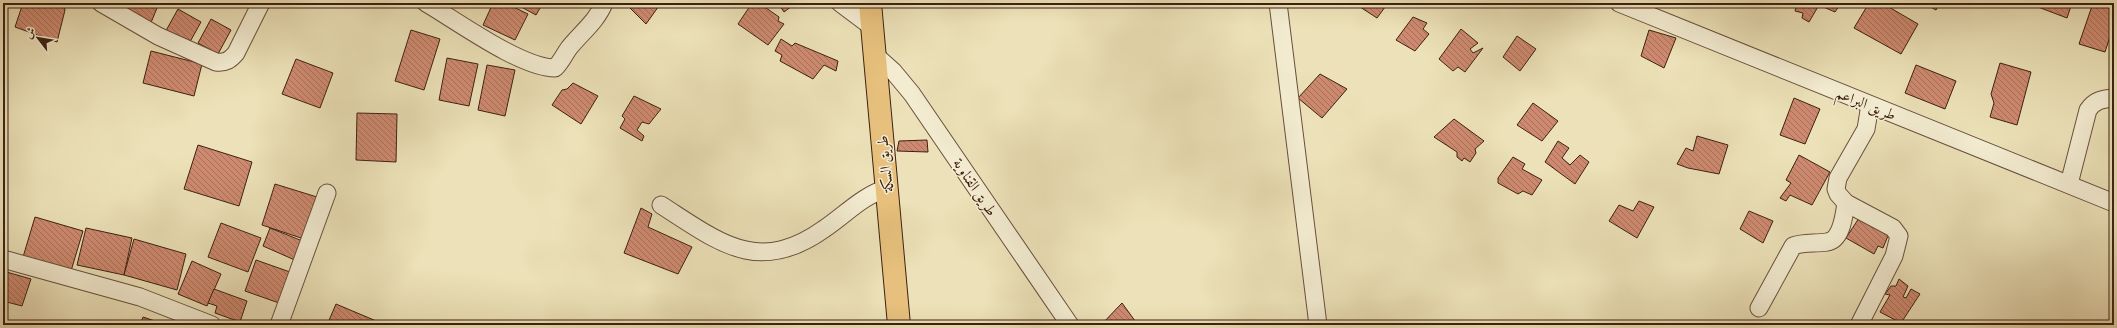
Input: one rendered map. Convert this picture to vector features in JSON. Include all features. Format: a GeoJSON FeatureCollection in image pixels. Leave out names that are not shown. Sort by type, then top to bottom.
{"type":"FeatureCollection","features":[{"type":"Feature","properties":{"kind":"main road","name":"طريق السكة"},"geometry":{"type":"LineString","coordinates":[[870,3],[888,188],[899,325]]}},
{"type":"Feature","properties":{"kind":"street"},"geometry":{"type":"LineString","coordinates":[[101,3],[167,40],[216,62],[223,63],[230,60],[236,53],[261,3]]}},
{"type":"Feature","properties":{"kind":"street"},"geometry":{"type":"LineString","coordinates":[[426,3],[522,60],[545,68],[554,68],[592,22],[604,3]]}},
{"type":"Feature","properties":{"kind":"street"},"geometry":{"type":"LineString","coordinates":[[840,3],[872,27]]}},
{"type":"Feature","properties":{"kind":"street"},"geometry":{"type":"LineString","coordinates":[[1278,3],[1318,325]]}},
{"type":"Feature","properties":{"kind":"street","name":"طريق البراعم"},"geometry":{"type":"LineString","coordinates":[[1619,3],[2114,203]]}},
{"type":"Feature","properties":{"kind":"street","name":"طريق القناوية"},"geometry":{"type":"LineString","coordinates":[[874,54],[894,71],[912,94],[1070,325]]}},
{"type":"Feature","properties":{"kind":"street"},"geometry":{"type":"LineString","coordinates":[[2069,184],[2088,110],[2093,103],[2100,100],[2114,98]]}},
{"type":"Feature","properties":{"kind":"street"},"geometry":{"type":"LineString","coordinates":[[1859,325],[1894,256],[1899,236],[1893,228],[1846,203],[1838,194],[1836,189],[1838,178],[1866,129],[1870,105]]}},
{"type":"Feature","properties":{"kind":"street"},"geometry":{"type":"LineString","coordinates":[[661,206],[725,245],[755,252],[786,248],[800,243],[824,230],[859,202],[879,190],[888,188]]}},
{"type":"Feature","properties":{"kind":"street"},"geometry":{"type":"LineString","coordinates":[[279,325],[326,193]]}},
{"type":"Feature","properties":{"kind":"street"},"geometry":{"type":"LineString","coordinates":[[1759,308],[1793,246],[1799,243],[1828,242],[1834,239],[1843,222],[1846,203]]}},
{"type":"Feature","properties":{"kind":"street"},"geometry":{"type":"LineString","coordinates":[[3,259],[140,297],[212,325]]}},
{"type":"Feature","properties":{"kind":"building"},"geometry":{"type":"Polygon","coordinates":[[[3,3],[6,3],[3,30],[3,3]]]}},
{"type":"Feature","properties":{"kind":"building"},"geometry":{"type":"Polygon","coordinates":[[[28,3],[63,3],[65,10],[57,42],[15,27],[22,6],[28,3]]]}},
{"type":"Feature","properties":{"kind":"building"},"geometry":{"type":"Polygon","coordinates":[[[122,3],[159,3],[148,30],[116,17],[122,3]]]}},
{"type":"Feature","properties":{"kind":"building"},"geometry":{"type":"Polygon","coordinates":[[[493,3],[505,3],[528,14],[515,40],[483,25],[493,3]]]}},
{"type":"Feature","properties":{"kind":"building"},"geometry":{"type":"Polygon","coordinates":[[[514,3],[543,3],[536,15],[514,3]]]}},
{"type":"Feature","properties":{"kind":"building"},"geometry":{"type":"Polygon","coordinates":[[[625,3],[661,3],[646,24],[625,3]]]}},
{"type":"Feature","properties":{"kind":"building"},"geometry":{"type":"Polygon","coordinates":[[[752,3],[759,3],[779,17],[778,21],[784,24],[768,45],[738,24],[752,3]]]}},
{"type":"Feature","properties":{"kind":"building"},"geometry":{"type":"Polygon","coordinates":[[[778,3],[796,3],[784,12],[778,3]]]}},
{"type":"Feature","properties":{"kind":"building"},"geometry":{"type":"Polygon","coordinates":[[[1354,3],[1388,3],[1377,18],[1354,3]]]}},
{"type":"Feature","properties":{"kind":"building"},"geometry":{"type":"Polygon","coordinates":[[[1793,3],[1841,3],[1835,12],[1819,5],[1809,22],[1802,18],[1803,13],[1795,11],[1796,7],[1793,3]]]}},
{"type":"Feature","properties":{"kind":"building"},"geometry":{"type":"Polygon","coordinates":[[[1869,3],[1882,3],[1918,24],[1901,54],[1854,28],[1869,3]]]}},
{"type":"Feature","properties":{"kind":"building"},"geometry":{"type":"Polygon","coordinates":[[[1923,3],[1940,3],[1936,10],[1923,3]]]}},
{"type":"Feature","properties":{"kind":"building"},"geometry":{"type":"Polygon","coordinates":[[[2039,3],[2072,3],[2067,18],[2038,7],[2039,3]]]}},
{"type":"Feature","properties":{"kind":"building"},"geometry":{"type":"Polygon","coordinates":[[[2093,3],[2102,3],[2114,7],[2114,24],[2105,52],[2079,44],[2093,3]]]}},
{"type":"Feature","properties":{"kind":"building"},"geometry":{"type":"Polygon","coordinates":[[[178,9],[201,22],[186,49],[163,36],[178,9]]]}},
{"type":"Feature","properties":{"kind":"building"},"geometry":{"type":"Polygon","coordinates":[[[1413,17],[1427,23],[1423,29],[1429,34],[1415,51],[1396,40],[1413,17]]]}},
{"type":"Feature","properties":{"kind":"building"},"geometry":{"type":"Polygon","coordinates":[[[211,19],[231,30],[218,54],[198,43],[211,19]]]}},
{"type":"Feature","properties":{"kind":"building"},"geometry":{"type":"Polygon","coordinates":[[[1461,29],[1478,43],[1470,49],[1473,53],[1483,48],[1465,72],[1458,67],[1453,71],[1439,59],[1461,29]]]}},
{"type":"Feature","properties":{"kind":"building"},"geometry":{"type":"Polygon","coordinates":[[[411,30],[440,39],[424,90],[395,81],[411,30]]]}},
{"type":"Feature","properties":{"kind":"building"},"geometry":{"type":"Polygon","coordinates":[[[1649,30],[1676,38],[1664,68],[1641,56],[1649,30]]]}},
{"type":"Feature","properties":{"kind":"building"},"geometry":{"type":"Polygon","coordinates":[[[1517,36],[1536,49],[1520,71],[1503,57],[1517,36]]]}},
{"type":"Feature","properties":{"kind":"building"},"geometry":{"type":"Polygon","coordinates":[[[781,39],[792,46],[795,43],[838,61],[836,71],[824,65],[813,79],[780,61],[782,55],[775,51],[781,39]]]}},
{"type":"Feature","properties":{"kind":"building"},"geometry":{"type":"Polygon","coordinates":[[[151,51],[202,64],[194,96],[143,83],[151,51]]]}},
{"type":"Feature","properties":{"kind":"building"},"geometry":{"type":"Polygon","coordinates":[[[447,58],[478,64],[469,106],[439,100],[447,58]]]}},
{"type":"Feature","properties":{"kind":"building"},"geometry":{"type":"Polygon","coordinates":[[[296,59],[333,73],[320,108],[282,94],[296,59]]]}},
{"type":"Feature","properties":{"kind":"building"},"geometry":{"type":"Polygon","coordinates":[[[2000,63],[2031,72],[2017,125],[1990,117],[1994,103],[1991,94],[2000,63]]]}},
{"type":"Feature","properties":{"kind":"building"},"geometry":{"type":"Polygon","coordinates":[[[487,65],[515,70],[505,116],[478,110],[487,65]]]}},
{"type":"Feature","properties":{"kind":"building"},"geometry":{"type":"Polygon","coordinates":[[[1916,65],[1956,81],[1945,109],[1905,93],[1916,65]]]}},
{"type":"Feature","properties":{"kind":"building"},"geometry":{"type":"Polygon","coordinates":[[[1320,74],[1347,89],[1322,118],[1298,98],[1320,74]]]}},
{"type":"Feature","properties":{"kind":"building"},"geometry":{"type":"Polygon","coordinates":[[[573,83],[598,96],[581,124],[552,105],[562,90],[567,89],[573,83]]]}},
{"type":"Feature","properties":{"kind":"building"},"geometry":{"type":"Polygon","coordinates":[[[634,96],[661,109],[649,124],[642,122],[637,130],[644,136],[642,141],[620,128],[625,119],[622,116],[634,96]]]}},
{"type":"Feature","properties":{"kind":"building"},"geometry":{"type":"Polygon","coordinates":[[[1794,98],[1820,109],[1805,144],[1780,135],[1794,98]]]}},
{"type":"Feature","properties":{"kind":"building"},"geometry":{"type":"Polygon","coordinates":[[[1533,103],[1558,121],[1542,141],[1517,125],[1533,103]]]}},
{"type":"Feature","properties":{"kind":"building"},"geometry":{"type":"Polygon","coordinates":[[[357,113],[397,114],[396,162],[356,160],[357,113]]]}},
{"type":"Feature","properties":{"kind":"building"},"geometry":{"type":"Polygon","coordinates":[[[1454,119],[1484,141],[1475,149],[1476,153],[1470,162],[1464,158],[1462,161],[1457,157],[1457,152],[1434,137],[1454,119]]]}},
{"type":"Feature","properties":{"kind":"building"},"geometry":{"type":"Polygon","coordinates":[[[1697,136],[1728,145],[1719,174],[1688,168],[1677,164],[1686,148],[1693,151],[1697,136]]]}},
{"type":"Feature","properties":{"kind":"building"},"geometry":{"type":"Polygon","coordinates":[[[927,140],[928,152],[897,151],[899,141],[927,140]]]}},
{"type":"Feature","properties":{"kind":"building"},"geometry":{"type":"Polygon","coordinates":[[[1558,141],[1569,148],[1562,158],[1570,165],[1580,155],[1589,162],[1575,184],[1545,162],[1558,141]]]}},
{"type":"Feature","properties":{"kind":"building"},"geometry":{"type":"Polygon","coordinates":[[[198,145],[252,162],[239,206],[184,189],[198,145]]]}},
{"type":"Feature","properties":{"kind":"building"},"geometry":{"type":"Polygon","coordinates":[[[1799,155],[1830,172],[1812,205],[1790,195],[1786,201],[1780,198],[1791,183],[1786,180],[1799,155]]]}},
{"type":"Feature","properties":{"kind":"building"},"geometry":{"type":"Polygon","coordinates":[[[1513,157],[1525,164],[1522,169],[1542,180],[1532,195],[1523,191],[1518,194],[1498,183],[1498,178],[1513,157]]]}},
{"type":"Feature","properties":{"kind":"building"},"geometry":{"type":"Polygon","coordinates":[[[275,184],[317,197],[304,239],[262,225],[275,184]]]}},
{"type":"Feature","properties":{"kind":"building"},"geometry":{"type":"Polygon","coordinates":[[[1639,201],[1654,207],[1637,238],[1609,221],[1619,205],[1633,211],[1639,201]]]}},
{"type":"Feature","properties":{"kind":"building"},"geometry":{"type":"Polygon","coordinates":[[[641,208],[652,214],[648,227],[692,247],[678,274],[624,253],[641,208]]]}},
{"type":"Feature","properties":{"kind":"building"},"geometry":{"type":"Polygon","coordinates":[[[1749,211],[1773,221],[1763,243],[1740,229],[1749,211]]]}},
{"type":"Feature","properties":{"kind":"building"},"geometry":{"type":"Polygon","coordinates":[[[3,214],[7,215],[3,232],[3,214]]]}},
{"type":"Feature","properties":{"kind":"building"},"geometry":{"type":"Polygon","coordinates":[[[1861,215],[1890,231],[1883,248],[1878,246],[1874,254],[1846,238],[1861,215]]]}},
{"type":"Feature","properties":{"kind":"building"},"geometry":{"type":"Polygon","coordinates":[[[35,217],[83,231],[71,271],[23,257],[35,217]]]}},
{"type":"Feature","properties":{"kind":"building"},"geometry":{"type":"Polygon","coordinates":[[[221,223],[261,238],[248,272],[208,257],[221,223]]]}},
{"type":"Feature","properties":{"kind":"building"},"geometry":{"type":"Polygon","coordinates":[[[86,228],[132,238],[124,275],[77,265],[86,228]]]}},
{"type":"Feature","properties":{"kind":"building"},"geometry":{"type":"Polygon","coordinates":[[[270,228],[305,242],[297,261],[263,246],[270,228]]]}},
{"type":"Feature","properties":{"kind":"building"},"geometry":{"type":"Polygon","coordinates":[[[134,239],[186,254],[177,290],[124,275],[134,239]]]}},
{"type":"Feature","properties":{"kind":"building"},"geometry":{"type":"Polygon","coordinates":[[[256,260],[290,272],[279,303],[245,291],[256,260]]]}},
{"type":"Feature","properties":{"kind":"building"},"geometry":{"type":"Polygon","coordinates":[[[192,261],[221,274],[207,306],[178,294],[192,261]]]}},
{"type":"Feature","properties":{"kind":"building"},"geometry":{"type":"Polygon","coordinates":[[[3,271],[31,279],[22,306],[3,301],[3,271]]]}},
{"type":"Feature","properties":{"kind":"building"},"geometry":{"type":"Polygon","coordinates":[[[1899,279],[1908,286],[1903,297],[1906,298],[1911,289],[1920,294],[1901,323],[1880,312],[1890,295],[1885,294],[1891,286],[1896,286],[1899,279]]]}},
{"type":"Feature","properties":{"kind":"building"},"geometry":{"type":"Polygon","coordinates":[[[214,289],[247,301],[240,322],[215,313],[217,306],[208,303],[214,289]]]}},
{"type":"Feature","properties":{"kind":"building"},"geometry":{"type":"Polygon","coordinates":[[[1122,303],[1138,325],[1101,325],[1122,303]]]}},
{"type":"Feature","properties":{"kind":"building"},"geometry":{"type":"Polygon","coordinates":[[[336,304],[381,323],[380,325],[327,325],[336,304]]]}},
{"type":"Feature","properties":{"kind":"building"},"geometry":{"type":"Polygon","coordinates":[[[143,317],[167,325],[140,325],[143,317]]]}}]}
